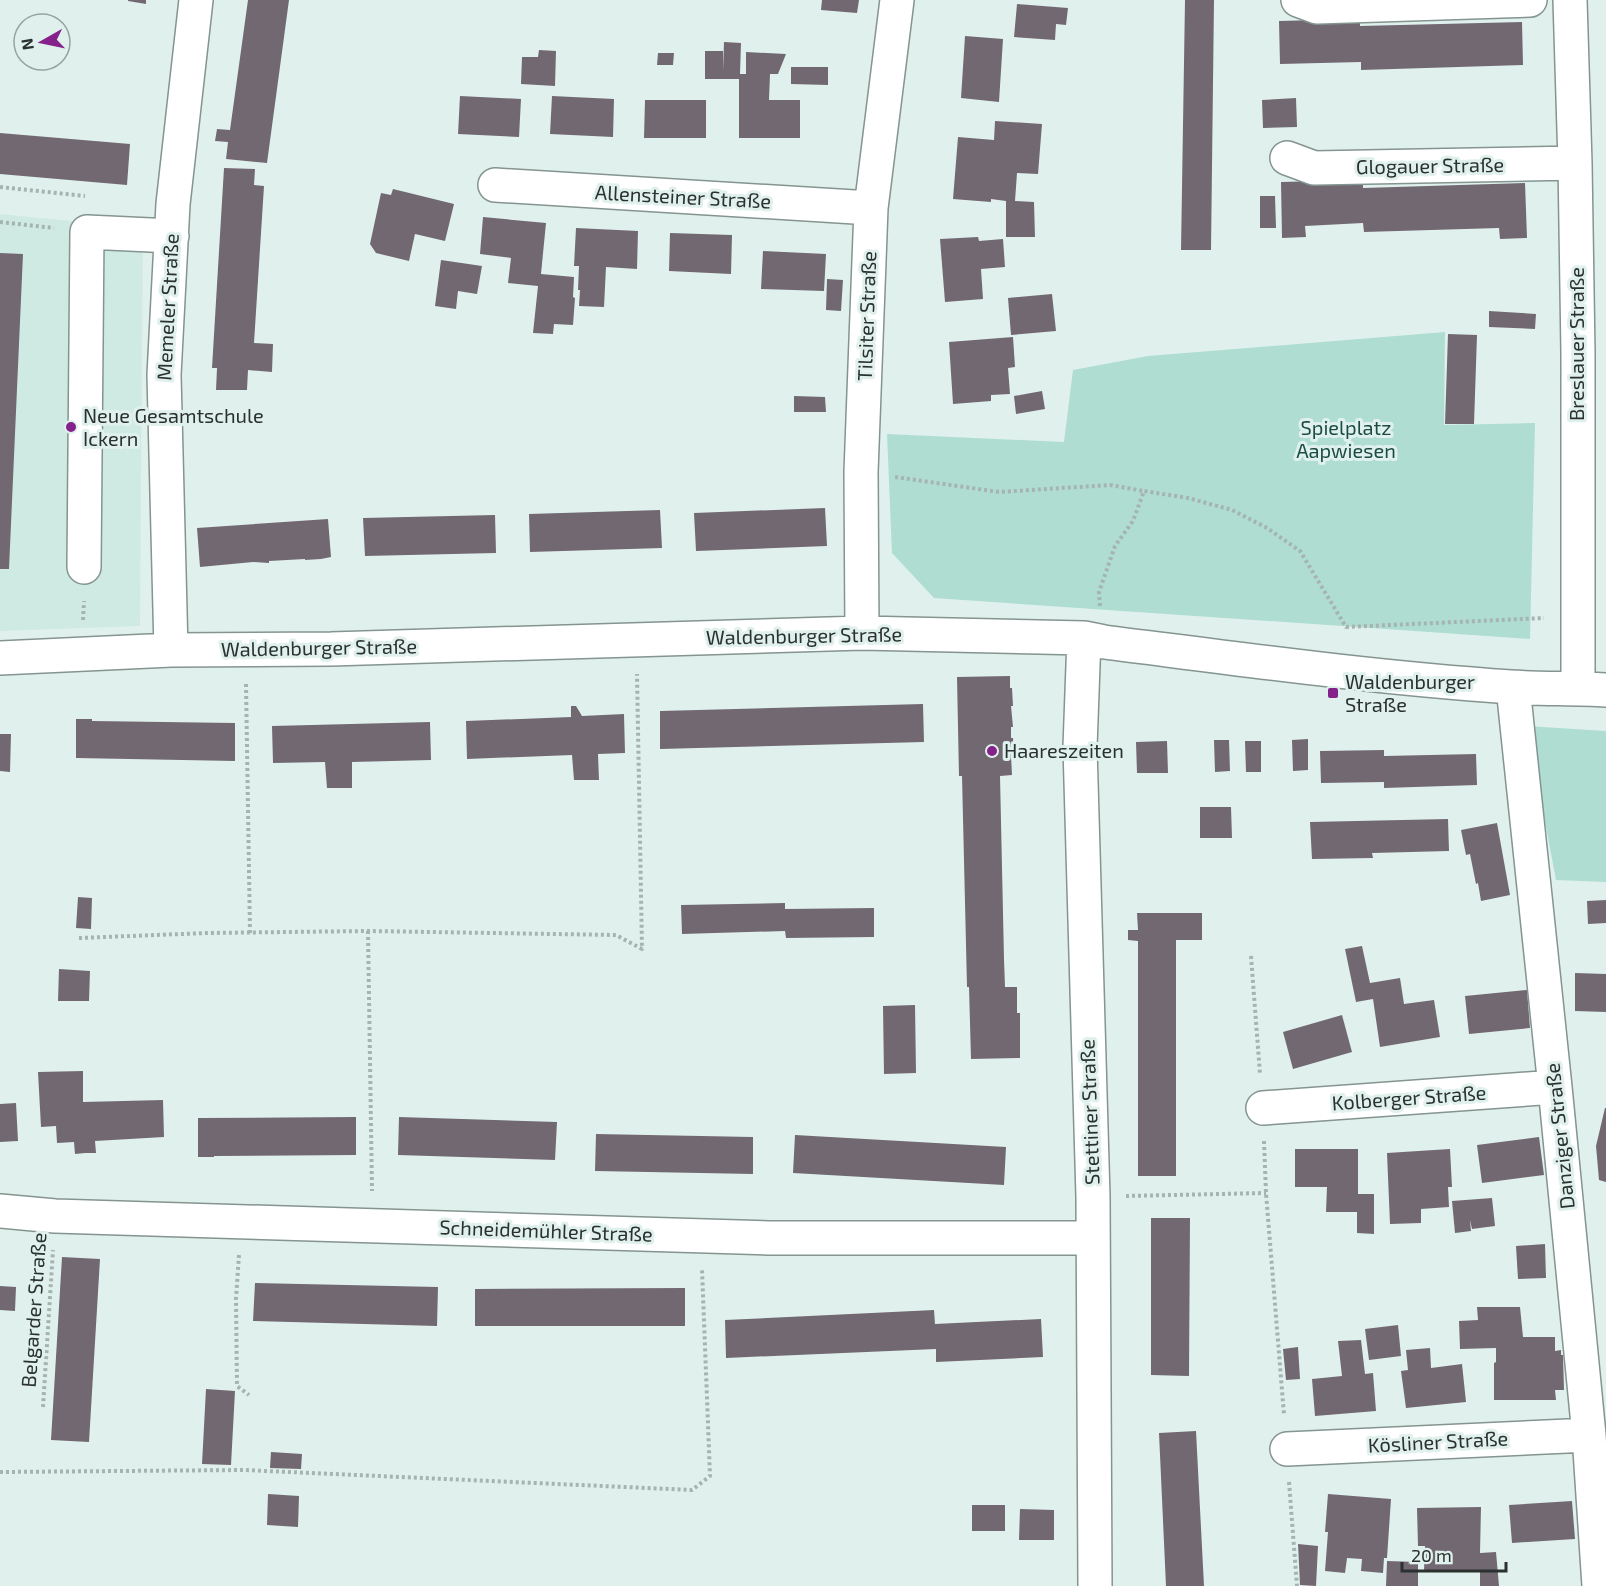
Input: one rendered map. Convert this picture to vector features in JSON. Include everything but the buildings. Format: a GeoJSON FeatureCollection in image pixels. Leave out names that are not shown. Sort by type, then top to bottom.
{"type":"FeatureCollection","features":[{"type":"Feature","properties":{"kind":"street","name":"Memeler Straße"},"geometry":{"type":"LineString","coordinates":[[171,650],[164,375],[173,204],[196,0]]}},
{"type":"Feature","properties":{"kind":"street","name":"Tilsiter Straße"},"geometry":{"type":"LineString","coordinates":[[862,633],[861,471],[871,208],[897,0]]}},
{"type":"Feature","properties":{"kind":"street"},"geometry":{"type":"LineString","coordinates":[[1298,0],[1317,7],[1530,0]]}},
{"type":"Feature","properties":{"kind":"street","name":"Breslauer Straße"},"geometry":{"type":"LineString","coordinates":[[1570,0],[1578,353],[1592,689]]}},
{"type":"Feature","properties":{"kind":"street","name":"Glogauer Straße"},"geometry":{"type":"LineString","coordinates":[[1287,158],[1314,168],[1575,163]]}},
{"type":"Feature","properties":{"kind":"street","name":"Allensteiner Straße"},"geometry":{"type":"LineString","coordinates":[[495,185],[871,208]]}},
{"type":"Feature","properties":{"kind":"street"},"geometry":{"type":"LineString","coordinates":[[84,567],[87,232],[172,236]]}},
{"type":"Feature","properties":{"kind":"street","name":"Waldenburger Straße"},"geometry":{"type":"LineString","coordinates":[[0,657],[171,650],[331,650],[862,633],[1094,640],[1260,662],[1431,680],[1513,687],[1592,689]]}},
{"type":"Feature","properties":{"kind":"street","name":"Stettiner Straße"},"geometry":{"type":"LineString","coordinates":[[1094,640],[1080,747],[1093,1197],[1095,1586]]}},
{"type":"Feature","properties":{"kind":"street","name":"Danziger Straße"},"geometry":{"type":"LineString","coordinates":[[1513,687],[1556,1088],[1589,1435],[1599,1586]]}},
{"type":"Feature","properties":{"kind":"street","name":"Kolberger Straße"},"geometry":{"type":"LineString","coordinates":[[1263,1108],[1556,1088]]}},
{"type":"Feature","properties":{"kind":"street","name":"Schneidemühler Straße"},"geometry":{"type":"LineString","coordinates":[[0,1211],[55,1216],[769,1238],[1092,1238]]}},
{"type":"Feature","properties":{"kind":"street","name":"Kösliner Straße"},"geometry":{"type":"LineString","coordinates":[[1287,1449],[1589,1435]]}},
{"type":"Feature","properties":{"kind":"path"},"geometry":{"type":"LineString","coordinates":[[0,222],[87,232]]}},
{"type":"Feature","properties":{"kind":"path"},"geometry":{"type":"LineString","coordinates":[[861,471],[999,492],[1110,485],[1188,498],[1232,510],[1267,528],[1300,551],[1346,627],[1547,618]]}},
{"type":"Feature","properties":{"kind":"path"},"geometry":{"type":"LineString","coordinates":[[1094,640],[1099,592],[1116,546],[1133,521],[1144,491]]}},
{"type":"Feature","properties":{"kind":"path"},"geometry":{"type":"LineString","coordinates":[[83,654],[84,567]]}},
{"type":"Feature","properties":{"kind":"path"},"geometry":{"type":"LineString","coordinates":[[79,939],[207,933],[368,931],[616,935],[642,949],[636,640]]}},
{"type":"Feature","properties":{"kind":"path"},"geometry":{"type":"LineString","coordinates":[[246,650],[250,933]]}},
{"type":"Feature","properties":{"kind":"path"},"geometry":{"type":"LineString","coordinates":[[368,931],[373,1226]]}},
{"type":"Feature","properties":{"kind":"path"},"geometry":{"type":"LineString","coordinates":[[1251,956],[1263,1108],[1266,1193],[1297,1586]]}},
{"type":"Feature","properties":{"kind":"path"},"geometry":{"type":"LineString","coordinates":[[1093,1197],[1266,1193]]}},
{"type":"Feature","properties":{"kind":"path","name":"Belgarder Straße"},"geometry":{"type":"LineString","coordinates":[[43,1407],[55,1216]]}},
{"type":"Feature","properties":{"kind":"path"},"geometry":{"type":"LineString","coordinates":[[241,1221],[236,1299],[237,1386],[249,1395]]}},
{"type":"Feature","properties":{"kind":"path"},"geometry":{"type":"LineString","coordinates":[[0,1472],[244,1470],[692,1490],[710,1476],[701,1235]]}},
{"type":"Feature","properties":{"kind":"shaded area","name":"Neue Gesamtschule Ickern"},"geometry":{"type":"Polygon","coordinates":[[[0,214],[143,228],[140,626],[0,631],[0,214]]]}},
{"type":"Feature","properties":{"kind":"green space","name":"Spielplatz Aapwiesen"},"geometry":{"type":"Polygon","coordinates":[[[1445,332],[1444,425],[1535,423],[1530,639],[934,598],[892,553],[887,434],[1064,442],[1073,370],[1148,356],[1445,332]]]}},
{"type":"Feature","properties":{"kind":"green space"},"geometry":{"type":"Polygon","coordinates":[[[1527,726],[1606,731],[1606,882],[1556,880],[1527,726]]]}},
{"type":"Feature","properties":{"kind":"place","name":"Neue Gesamtschule Ickern"},"geometry":{"type":"Point","coordinates":[71,427]}},
{"type":"Feature","properties":{"kind":"place","name":"Waldenburger Straße"},"geometry":{"type":"Point","coordinates":[1333,693]}},
{"type":"Feature","properties":{"kind":"place","name":"Haareszeiten"},"geometry":{"type":"Point","coordinates":[992,751]}}]}
